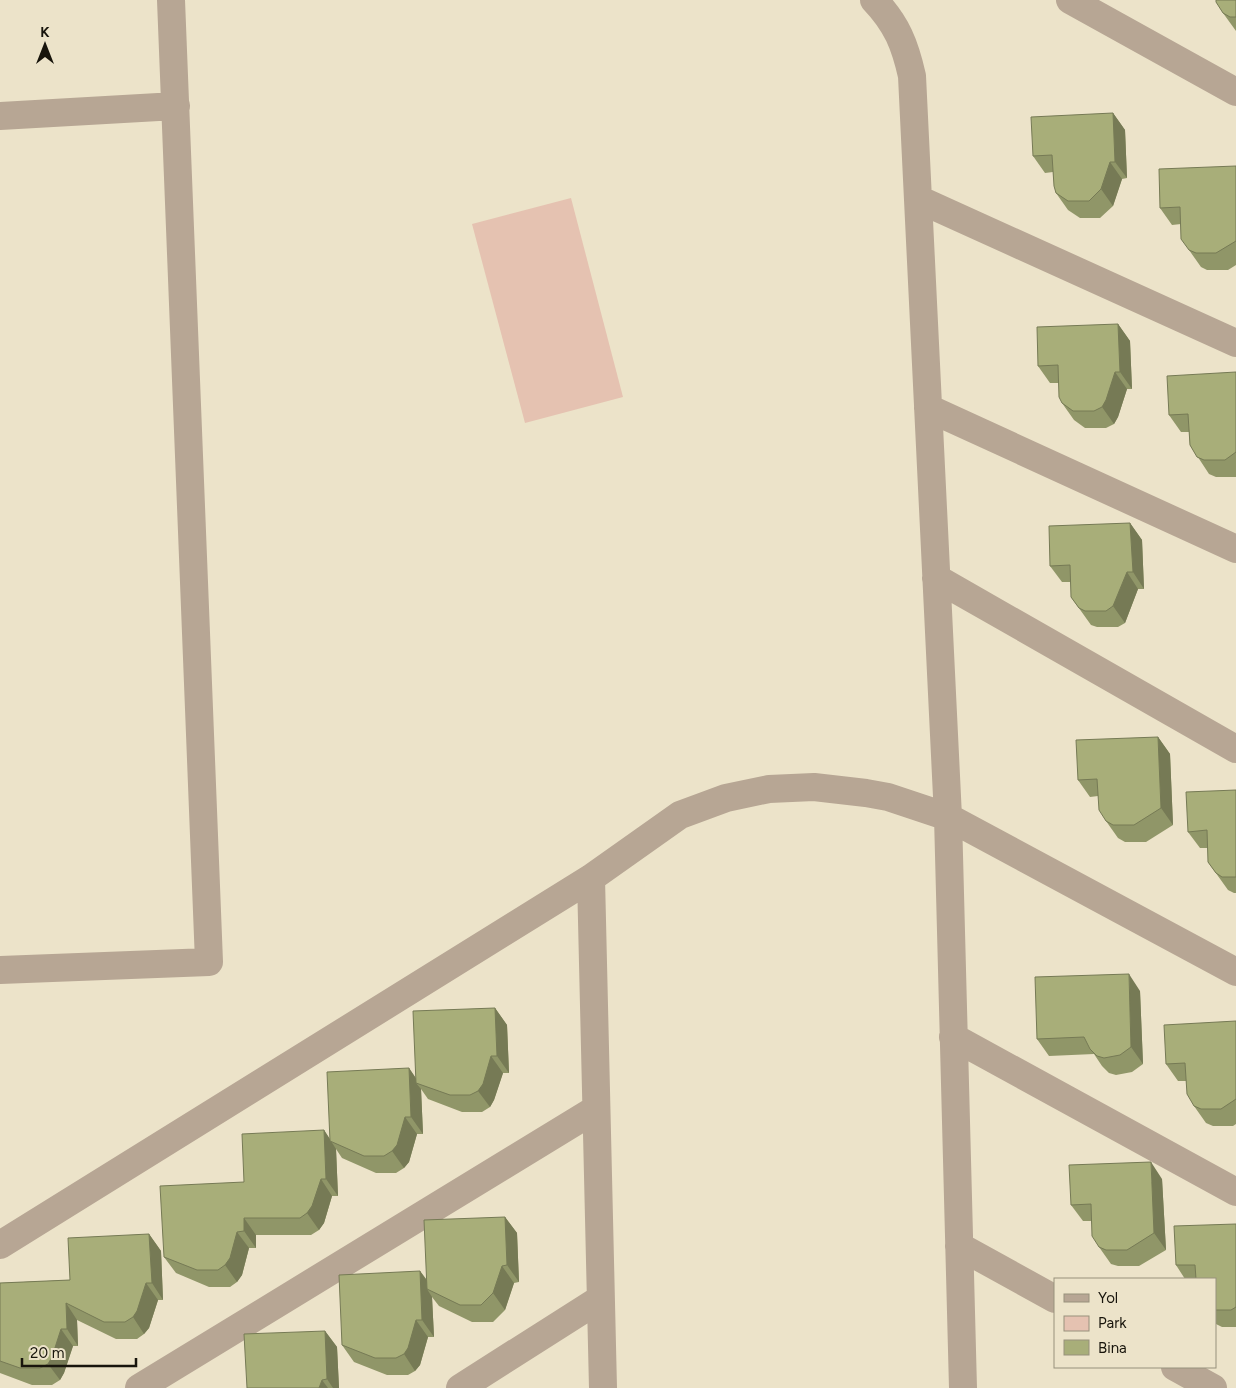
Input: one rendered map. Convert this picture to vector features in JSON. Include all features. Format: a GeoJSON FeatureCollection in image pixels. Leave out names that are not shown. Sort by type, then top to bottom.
{"type":"FeatureCollection","features":[{"type":"Feature","properties":{"kind":"street"},"geometry":{"type":"LineString","coordinates":[[0,970],[209,962],[172,0]]}},
{"type":"Feature","properties":{"kind":"street"},"geometry":{"type":"LineString","coordinates":[[874,0],[888,14],[905,44],[912,76],[948,817],[963,1388]]}},
{"type":"Feature","properties":{"kind":"street"},"geometry":{"type":"LineString","coordinates":[[1070,0],[1236,92]]}},
{"type":"Feature","properties":{"kind":"street"},"geometry":{"type":"LineString","coordinates":[[0,116],[176,106]]}},
{"type":"Feature","properties":{"kind":"street"},"geometry":{"type":"LineString","coordinates":[[918,199],[1236,343]]}},
{"type":"Feature","properties":{"kind":"street"},"geometry":{"type":"LineString","coordinates":[[928,408],[1236,549]]}},
{"type":"Feature","properties":{"kind":"street"},"geometry":{"type":"LineString","coordinates":[[936,578],[1236,749]]}},
{"type":"Feature","properties":{"kind":"street"},"geometry":{"type":"LineString","coordinates":[[0,1245],[591,878],[680,815],[726,798],[769,789],[814,787],[888,796],[948,817],[1236,972]]}},
{"type":"Feature","properties":{"kind":"street"},"geometry":{"type":"LineString","coordinates":[[591,878],[602,1388]]}},
{"type":"Feature","properties":{"kind":"street"},"geometry":{"type":"LineString","coordinates":[[954,1036],[1236,1192]]}},
{"type":"Feature","properties":{"kind":"street"},"geometry":{"type":"LineString","coordinates":[[139,1388],[596,1109]]}},
{"type":"Feature","properties":{"kind":"street"},"geometry":{"type":"LineString","coordinates":[[959,1246],[1054,1298]]}},
{"type":"Feature","properties":{"kind":"street"},"geometry":{"type":"LineString","coordinates":[[460,1388],[600,1299]]}},
{"type":"Feature","properties":{"kind":"street"},"geometry":{"type":"LineString","coordinates":[[1177,1368],[1213,1388]]}},
{"type":"Feature","properties":{"kind":"green space"},"geometry":{"type":"Polygon","coordinates":[[[571,198],[623,397],[525,423],[472,224],[571,198]]]}},
{"type":"Feature","properties":{"kind":"building"},"geometry":{"type":"Polygon","coordinates":[[[1216,0],[1236,0],[1236,17],[1230,17],[1223,13],[1216,0]]]}},
{"type":"Feature","properties":{"kind":"building"},"geometry":{"type":"Polygon","coordinates":[[[1113,113],[1115,162],[1110,162],[1101,189],[1089,201],[1068,201],[1056,193],[1052,155],[1033,156],[1031,117],[1113,113]]]}},
{"type":"Feature","properties":{"kind":"building"},"geometry":{"type":"Polygon","coordinates":[[[1236,166],[1236,241],[1216,253],[1196,253],[1189,250],[1181,239],[1180,207],[1160,208],[1159,169],[1236,166]]]}},
{"type":"Feature","properties":{"kind":"building"},"geometry":{"type":"Polygon","coordinates":[[[1118,324],[1120,372],[1115,372],[1106,400],[1102,407],[1094,411],[1073,411],[1062,403],[1059,397],[1058,365],[1038,366],[1037,327],[1118,324]]]}},
{"type":"Feature","properties":{"kind":"building"},"geometry":{"type":"Polygon","coordinates":[[[1236,372],[1236,452],[1225,460],[1204,460],[1197,457],[1190,445],[1188,414],[1169,415],[1167,376],[1236,372]]]}},
{"type":"Feature","properties":{"kind":"building"},"geometry":{"type":"Polygon","coordinates":[[[1130,523],[1133,572],[1127,572],[1113,606],[1106,611],[1085,611],[1079,608],[1071,597],[1070,565],[1050,566],[1049,526],[1130,523]]]}},
{"type":"Feature","properties":{"kind":"building"},"geometry":{"type":"Polygon","coordinates":[[[1158,737],[1161,808],[1134,825],[1113,825],[1106,821],[1099,810],[1097,779],[1078,780],[1076,740],[1158,737]]]}},
{"type":"Feature","properties":{"kind":"building"},"geometry":{"type":"Polygon","coordinates":[[[1236,790],[1236,877],[1222,877],[1216,873],[1208,862],[1207,830],[1188,832],[1186,792],[1236,790]]]}},
{"type":"Feature","properties":{"kind":"building"},"geometry":{"type":"Polygon","coordinates":[[[1129,974],[1131,1047],[1120,1055],[1104,1058],[1097,1056],[1090,1049],[1084,1037],[1037,1039],[1035,977],[1129,974]]]}},
{"type":"Feature","properties":{"kind":"building"},"geometry":{"type":"Polygon","coordinates":[[[495,1008],[497,1056],[491,1056],[483,1084],[478,1091],[470,1095],[450,1095],[416,1083],[413,1011],[495,1008]]]}},
{"type":"Feature","properties":{"kind":"building"},"geometry":{"type":"Polygon","coordinates":[[[1236,1021],[1236,1099],[1221,1109],[1201,1109],[1194,1106],[1187,1094],[1185,1063],[1166,1064],[1164,1025],[1236,1021]]]}},
{"type":"Feature","properties":{"kind":"building"},"geometry":{"type":"Polygon","coordinates":[[[409,1068],[411,1117],[405,1117],[397,1145],[392,1151],[384,1156],[364,1156],[330,1141],[327,1072],[409,1068]]]}},
{"type":"Feature","properties":{"kind":"building"},"geometry":{"type":"Polygon","coordinates":[[[324,1130],[326,1179],[321,1179],[312,1206],[307,1213],[300,1218],[244,1218],[244,1231],[237,1232],[230,1258],[218,1270],[197,1270],[164,1257],[160,1186],[244,1182],[242,1134],[324,1130]]]}},
{"type":"Feature","properties":{"kind":"building"},"geometry":{"type":"Polygon","coordinates":[[[1151,1162],[1154,1233],[1127,1250],[1106,1250],[1099,1247],[1092,1236],[1091,1204],[1071,1205],[1069,1165],[1151,1162]]]}},
{"type":"Feature","properties":{"kind":"building"},"geometry":{"type":"Polygon","coordinates":[[[505,1217],[507,1265],[502,1266],[493,1293],[481,1305],[460,1305],[427,1289],[424,1220],[505,1217]]]}},
{"type":"Feature","properties":{"kind":"building"},"geometry":{"type":"Polygon","coordinates":[[[1236,1224],[1236,1307],[1231,1310],[1216,1310],[1216,1278],[1196,1278],[1195,1265],[1176,1265],[1174,1226],[1236,1224]]]}},
{"type":"Feature","properties":{"kind":"building"},"geometry":{"type":"Polygon","coordinates":[[[149,1234],[152,1283],[146,1283],[137,1311],[133,1317],[125,1322],[104,1322],[66,1303],[67,1329],[61,1329],[48,1364],[40,1368],[20,1368],[0,1361],[0,1283],[70,1280],[68,1238],[149,1234]]]}},
{"type":"Feature","properties":{"kind":"building"},"geometry":{"type":"Polygon","coordinates":[[[420,1271],[422,1320],[416,1320],[408,1348],[404,1354],[396,1358],[375,1358],[342,1345],[339,1275],[420,1271]]]}},
{"type":"Feature","properties":{"kind":"building"},"geometry":{"type":"Polygon","coordinates":[[[325,1331],[327,1379],[322,1380],[319,1388],[247,1388],[244,1334],[325,1331]]]}}]}
